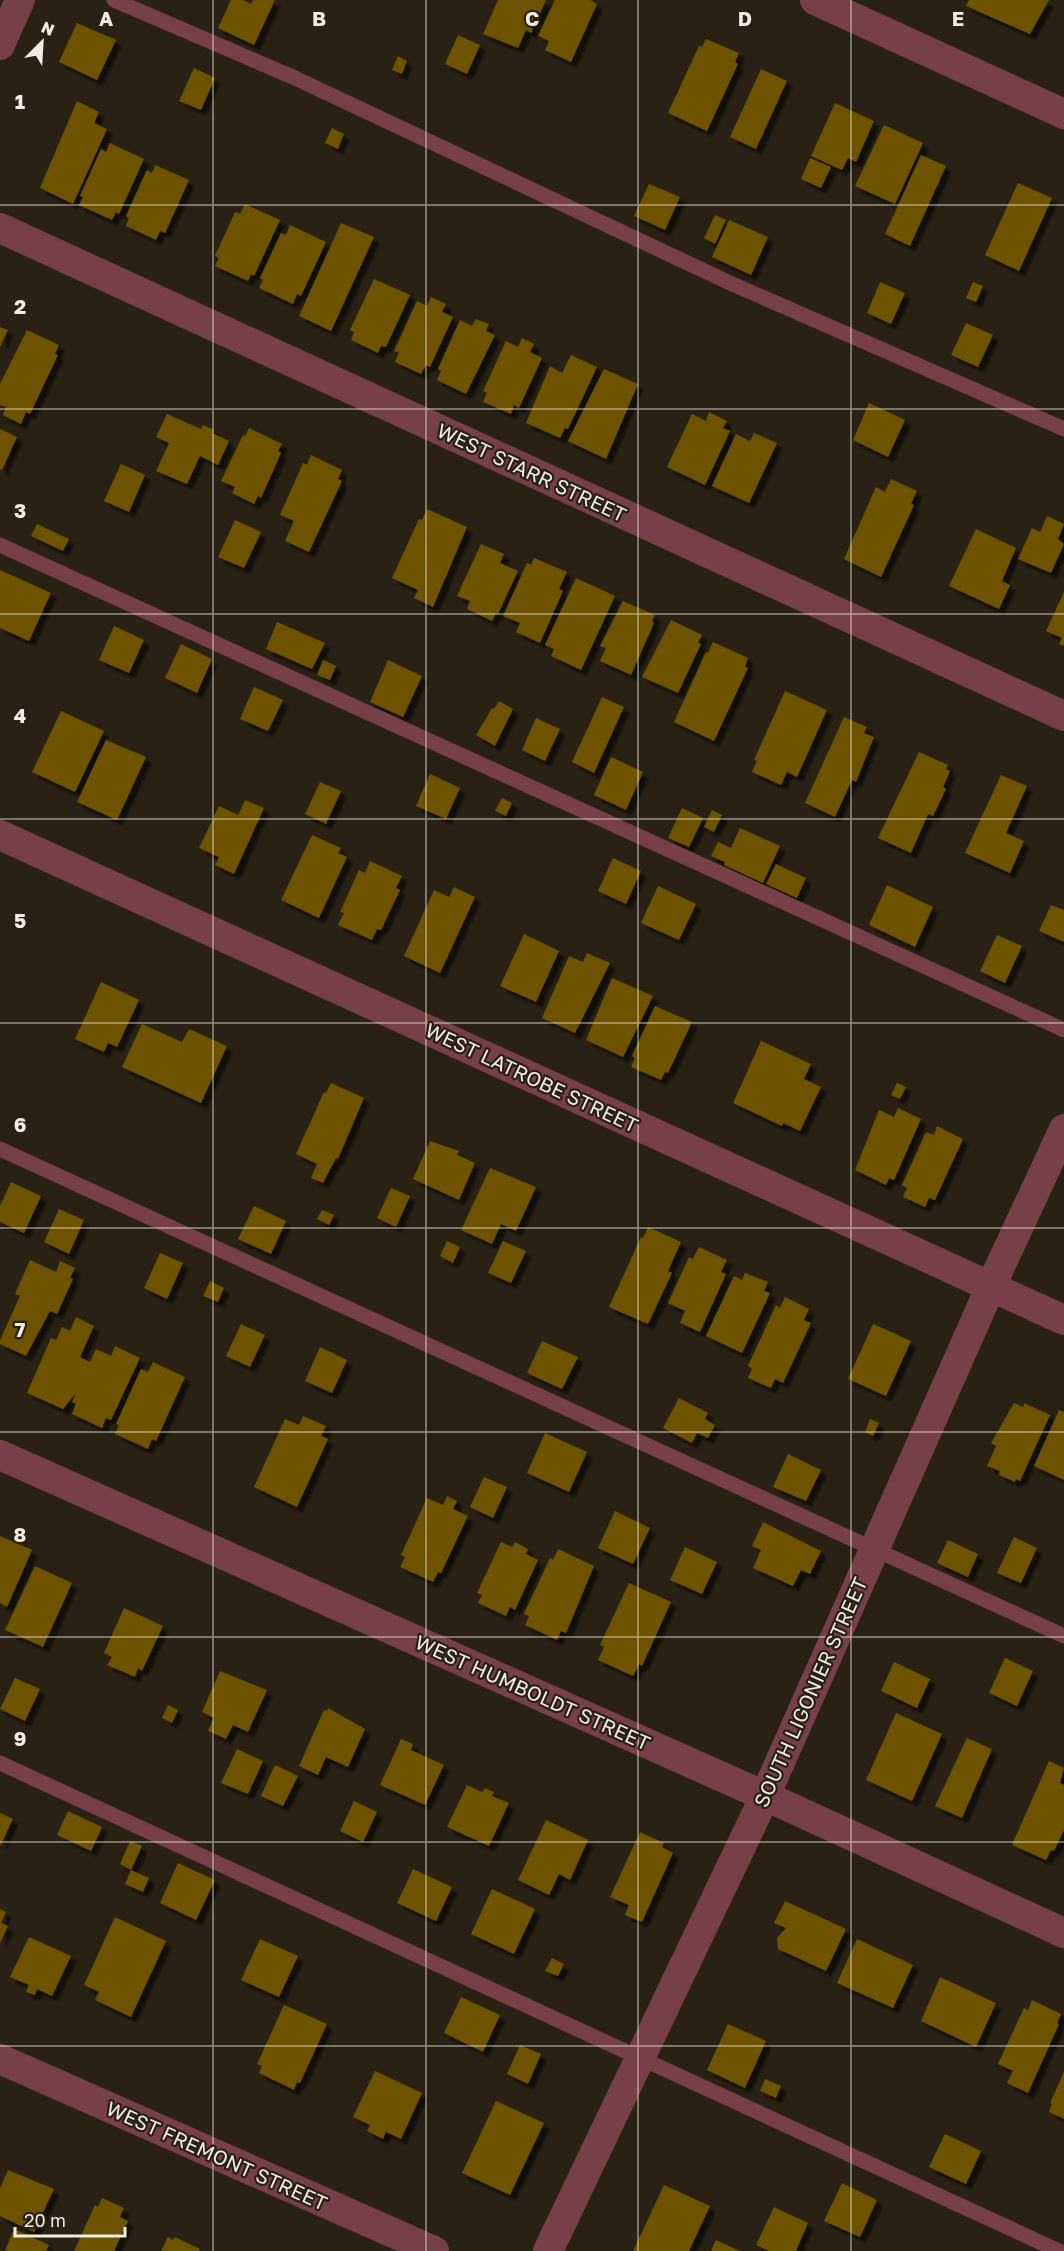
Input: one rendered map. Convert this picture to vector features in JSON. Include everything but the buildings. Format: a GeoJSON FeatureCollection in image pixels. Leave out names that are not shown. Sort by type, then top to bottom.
{"type":"FeatureCollection","features":[{"type":"Feature","properties":{"kind":"street"},"geometry":{"type":"LineString","coordinates":[[0,45],[20,0]]}},
{"type":"Feature","properties":{"kind":"street"},"geometry":{"type":"LineString","coordinates":[[815,0],[1064,114]]}},
{"type":"Feature","properties":{"kind":"street","name":"WEST STARR STREET"},"geometry":{"type":"LineString","coordinates":[[0,228],[1064,716]]}},
{"type":"Feature","properties":{"kind":"street","name":"WEST LATROBE STREET"},"geometry":{"type":"LineString","coordinates":[[0,835],[1064,1320]]}},
{"type":"Feature","properties":{"kind":"street","name":"SOUTH LIGONIER STREET"},"geometry":{"type":"LineString","coordinates":[[548,2251],[765,1796],[991,1286],[1064,1129]]}},
{"type":"Feature","properties":{"kind":"street","name":"WEST HUMBOLDT STREET"},"geometry":{"type":"LineString","coordinates":[[0,1455],[765,1796],[1064,1933]]}},
{"type":"Feature","properties":{"kind":"street","name":"WEST FREMONT STREET"},"geometry":{"type":"LineString","coordinates":[[0,2059],[434,2251]]}},
{"type":"Feature","properties":{"kind":"lane"},"geometry":{"type":"LineString","coordinates":[[114,0],[295,78],[730,283],[1064,429]]}},
{"type":"Feature","properties":{"kind":"lane"},"geometry":{"type":"LineString","coordinates":[[0,545],[1064,1030]]}},
{"type":"Feature","properties":{"kind":"lane"},"geometry":{"type":"LineString","coordinates":[[0,1149],[1064,1636]]}},
{"type":"Feature","properties":{"kind":"lane"},"geometry":{"type":"LineString","coordinates":[[0,1763],[1059,2251]]}}]}
